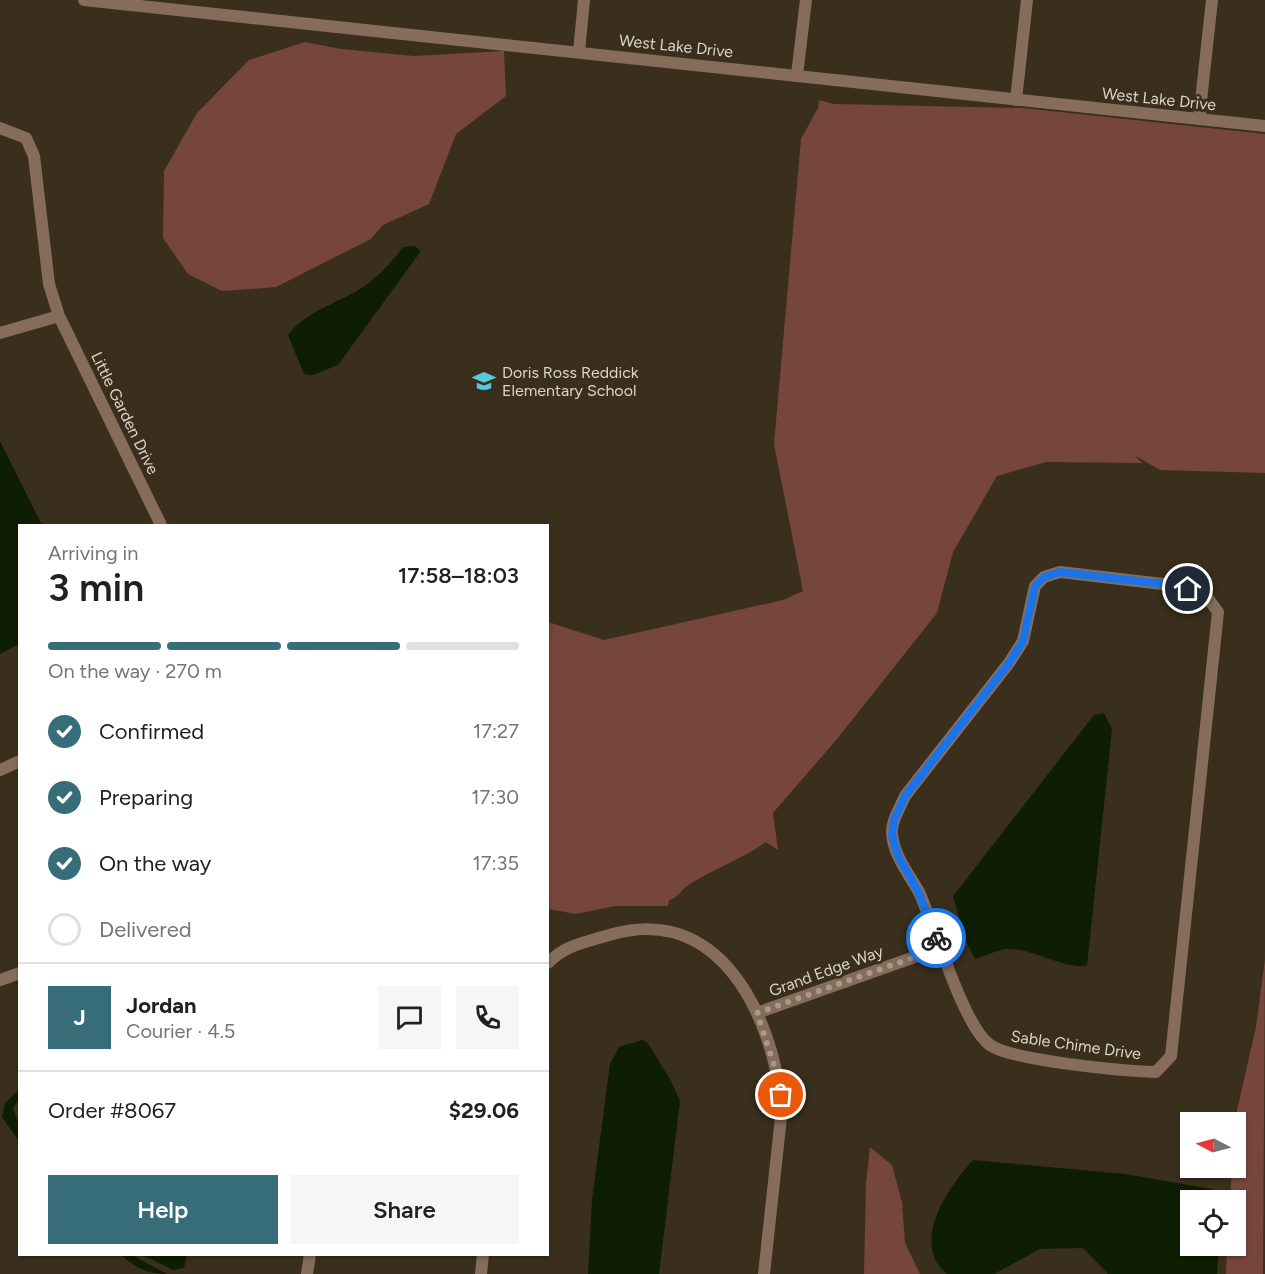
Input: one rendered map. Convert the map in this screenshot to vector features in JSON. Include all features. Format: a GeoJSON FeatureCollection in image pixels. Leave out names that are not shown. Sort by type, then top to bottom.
{"type":"FeatureCollection","features":[{"type":"Feature","properties":{"kind":"street","name":"West Lake Drive"},"geometry":{"type":"LineString","coordinates":[[84,0],[579,51],[1265,126]]}},
{"type":"Feature","properties":{"kind":"street"},"geometry":{"type":"LineString","coordinates":[[579,51],[584,0]]}},
{"type":"Feature","properties":{"kind":"street"},"geometry":{"type":"LineString","coordinates":[[797,75],[806,0]]}},
{"type":"Feature","properties":{"kind":"street"},"geometry":{"type":"LineString","coordinates":[[1016,100],[1027,0]]}},
{"type":"Feature","properties":{"kind":"street"},"geometry":{"type":"LineString","coordinates":[[1199,119],[1212,0]]}},
{"type":"Feature","properties":{"kind":"street","name":"Little Garden Drive"},"geometry":{"type":"LineString","coordinates":[[0,128],[26,138],[34,156],[49,284],[59,316],[161,524]]}},
{"type":"Feature","properties":{"kind":"street"},"geometry":{"type":"LineString","coordinates":[[0,333],[59,316]]}},
{"type":"Feature","properties":{"kind":"street","name":"Sable Chime Drive"},"geometry":{"type":"LineString","coordinates":[[1060,572],[1171,585],[1204,593],[1218,612],[1171,1056],[1156,1072],[1011,1055],[989,1044],[973,1025],[940,948],[919,893],[898,856],[892,835],[894,820],[905,796],[1009,663],[1023,641],[1035,586],[1044,577],[1060,572]]}},
{"type":"Feature","properties":{"kind":"street"},"geometry":{"type":"LineString","coordinates":[[0,770],[18,762]]}},
{"type":"Feature","properties":{"kind":"street"},"geometry":{"type":"LineString","coordinates":[[549,962],[565,948],[626,930],[678,932],[704,945],[726,962],[757,1013],[780,1083],[782,1108],[764,1274]]}},
{"type":"Feature","properties":{"kind":"street","name":"Grand Edge Way"},"geometry":{"type":"LineString","coordinates":[[757,1013],[940,948]]}},
{"type":"Feature","properties":{"kind":"street"},"geometry":{"type":"LineString","coordinates":[[0,980],[18,974]]}},
{"type":"Feature","properties":{"kind":"street"},"geometry":{"type":"LineString","coordinates":[[307,1274],[310,1256]]}},
{"type":"Feature","properties":{"kind":"street"},"geometry":{"type":"LineString","coordinates":[[481,1274],[483,1256]]}},
{"type":"Feature","properties":{"kind":"shaded area"},"geometry":{"type":"Polygon","coordinates":[[[305,42],[341,49],[414,56],[504,51],[506,96],[456,134],[429,204],[383,225],[371,239],[276,287],[222,291],[188,274],[163,238],[164,171],[197,113],[249,60],[305,42]]]}},
{"type":"Feature","properties":{"kind":"shaded area"},"geometry":{"type":"Polygon","coordinates":[[[819,100],[834,104],[1023,108],[1265,134],[1265,473],[1160,470],[1134,455],[1142,463],[1046,462],[997,476],[953,552],[937,613],[837,739],[773,813],[778,850],[766,842],[690,884],[676,897],[669,900],[668,906],[615,906],[576,914],[549,909],[549,622],[604,640],[783,600],[803,591],[774,444],[801,139],[818,108],[819,100]]]}},
{"type":"Feature","properties":{"kind":"shaded area"},"geometry":{"type":"Polygon","coordinates":[[[415,246],[421,251],[338,365],[313,375],[304,374],[288,335],[312,314],[369,283],[403,247],[415,246]]]}},
{"type":"Feature","properties":{"kind":"shaded area"},"geometry":{"type":"Polygon","coordinates":[[[0,441],[42,524],[18,524],[18,645],[0,654],[0,441]]]}},
{"type":"Feature","properties":{"kind":"shaded area"},"geometry":{"type":"Polygon","coordinates":[[[1104,713],[1112,729],[1087,966],[1067,964],[1028,952],[1007,949],[975,959],[966,941],[953,896],[1094,715],[1104,713]]]}},
{"type":"Feature","properties":{"kind":"shaded area"},"geometry":{"type":"Polygon","coordinates":[[[1265,959],[1263,1274],[1226,1274],[1227,1256],[1246,1256],[1246,1190],[1231,1190],[1231,1178],[1246,1178],[1246,1112],[1237,1112],[1237,1110],[1256,1027],[1265,959]]]}},
{"type":"Feature","properties":{"kind":"shaded area"},"geometry":{"type":"Polygon","coordinates":[[[642,1040],[647,1042],[670,1079],[680,1101],[659,1274],[588,1274],[592,1200],[610,1064],[619,1047],[642,1040]]]}},
{"type":"Feature","properties":{"kind":"shaded area"},"geometry":{"type":"Polygon","coordinates":[[[18,1091],[18,1100],[13,1108],[18,1122],[18,1140],[2,1117],[5,1103],[18,1091]]]}},
{"type":"Feature","properties":{"kind":"shaded area"},"geometry":{"type":"Polygon","coordinates":[[[870,1147],[892,1165],[902,1202],[905,1243],[920,1274],[864,1274],[866,1184],[870,1147]]]}},
{"type":"Feature","properties":{"kind":"shaded area"},"geometry":{"type":"Polygon","coordinates":[[[973,1160],[1125,1174],[1212,1189],[1180,1190],[1180,1256],[1218,1256],[1217,1274],[1108,1274],[1083,1248],[1040,1249],[994,1274],[947,1274],[935,1259],[932,1233],[941,1206],[956,1181],[973,1160]]]}},
{"type":"Feature","properties":{"kind":"shaded area"},"geometry":{"type":"Polygon","coordinates":[[[122,1256],[134,1256],[167,1274],[153,1273],[131,1263],[122,1256]]]}},
{"type":"Feature","properties":{"kind":"shaded area"},"geometry":{"type":"Polygon","coordinates":[[[145,1256],[187,1256],[184,1268],[173,1270],[145,1256]]]}},
{"type":"Feature","properties":{"kind":"way so far"},"geometry":{"type":"LineString","coordinates":[[781,1095],[780,1083],[757,1013],[940,948],[936,938]]}},
{"type":"Feature","properties":{"kind":"place","name":"Doris Ross Reddick Elementary School"},"geometry":{"type":"Point","coordinates":[484,381]}},
{"type":"Feature","properties":{"kind":"route"},"geometry":{"type":"LineString","coordinates":[[936,938],[919,893],[898,856],[892,835],[894,820],[905,796],[1009,663],[1023,641],[1035,586],[1044,577],[1060,572],[1188,589]]}}]}
